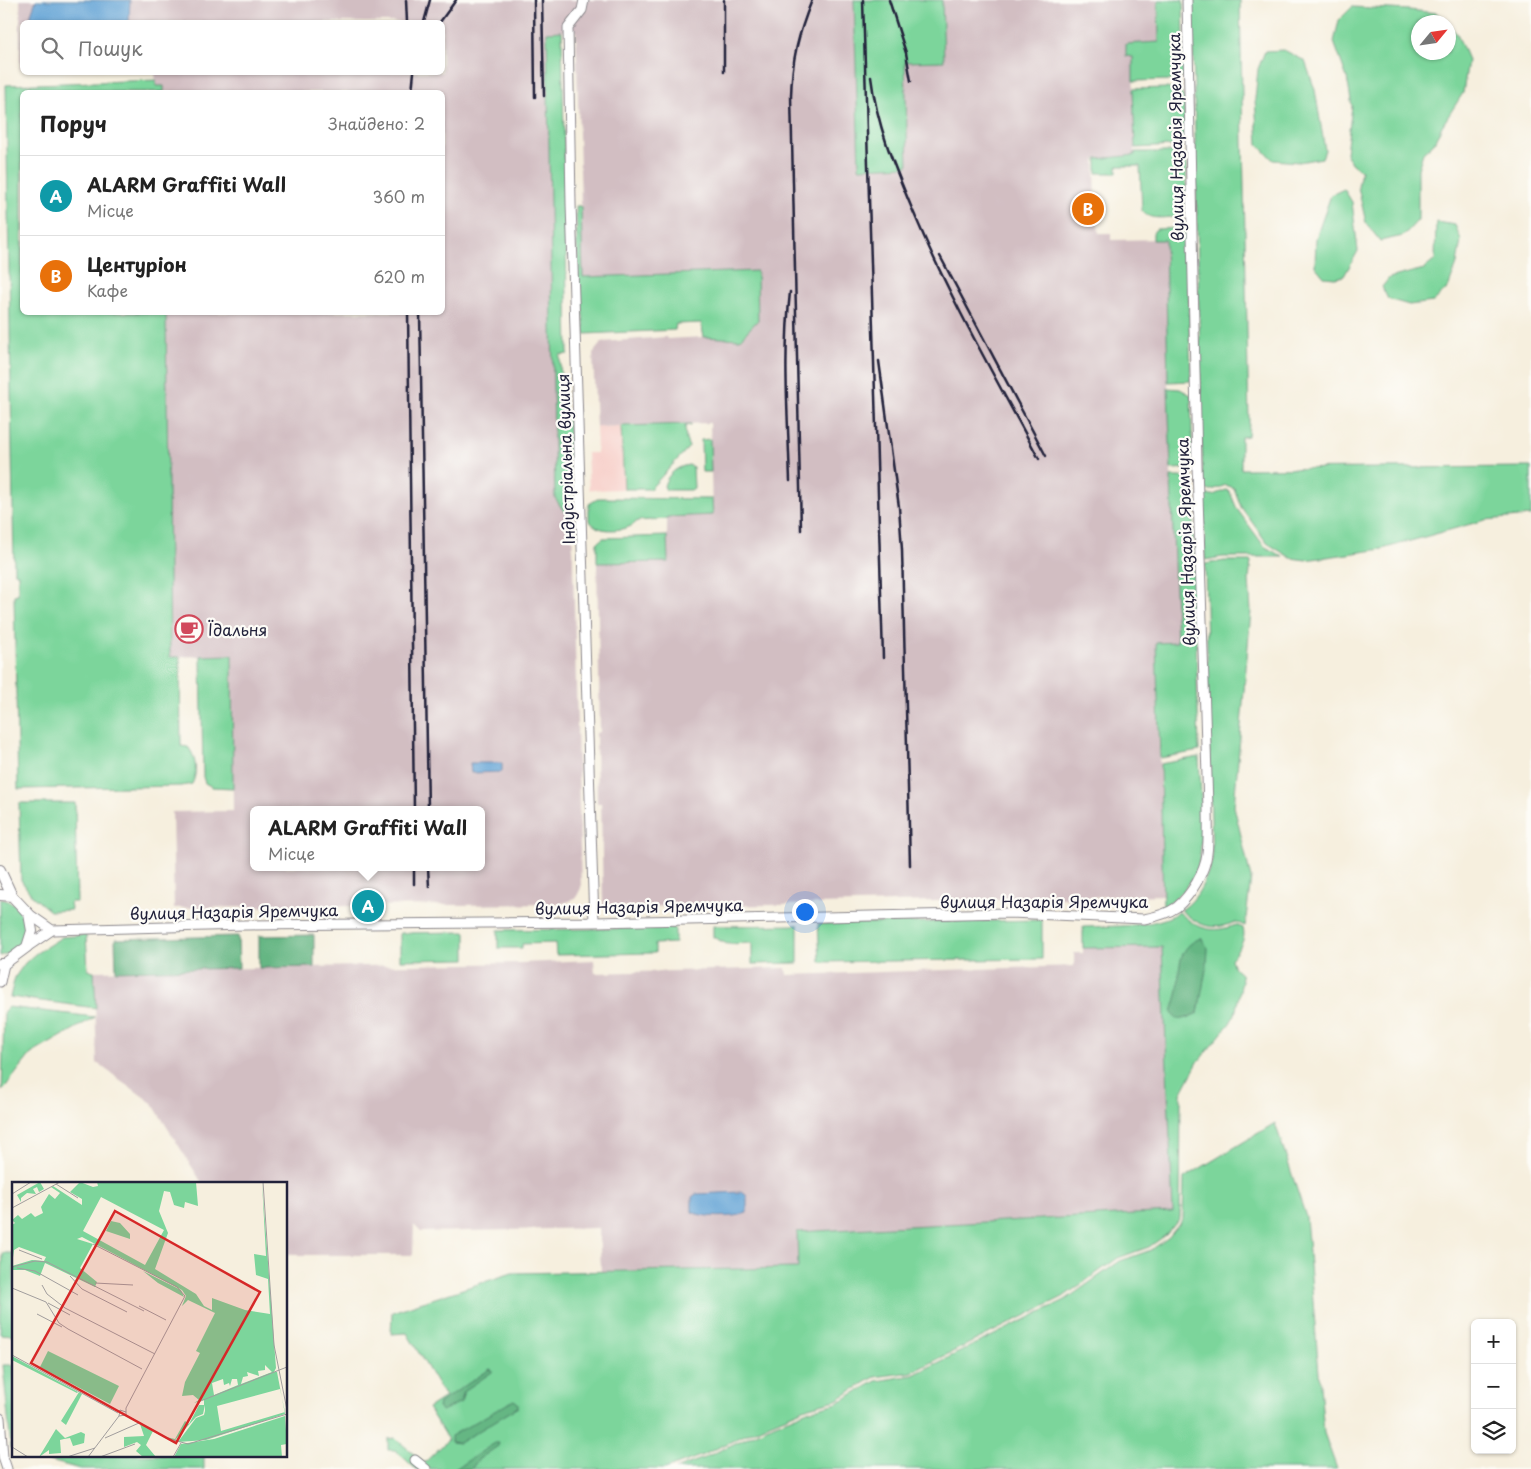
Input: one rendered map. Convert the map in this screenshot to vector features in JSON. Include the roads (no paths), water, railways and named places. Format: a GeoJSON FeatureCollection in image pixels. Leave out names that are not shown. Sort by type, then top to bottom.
{"type":"FeatureCollection","features":[{"type":"Feature","properties":{"kind":"street","name":"Індустріальна вулиця"},"geometry":{"type":"LineString","coordinates":[[584,0],[582,10],[568,28],[571,204],[594,922]]}},
{"type":"Feature","properties":{"kind":"street","name":"вулиця Назарія Яремчука"},"geometry":{"type":"LineString","coordinates":[[52,930],[245,925],[594,922],[1009,913],[1144,919],[1160,916],[1176,908],[1186,897],[1203,871],[1207,855],[1208,807],[1197,465],[1187,0]]}},
{"type":"Feature","properties":{"kind":"street"},"geometry":{"type":"LineString","coordinates":[[0,870],[12,896],[29,914],[52,930],[2,964],[0,982]]}},
{"type":"Feature","properties":{"kind":"street"},"geometry":{"type":"LineString","coordinates":[[0,895],[12,896]]}},
{"type":"Feature","properties":{"kind":"street"},"geometry":{"type":"LineString","coordinates":[[27,947],[32,931],[29,914]]}},
{"type":"Feature","properties":{"kind":"street"},"geometry":{"type":"LineString","coordinates":[[0,1418],[4,1457],[8,1469]]}},
{"type":"Feature","properties":{"kind":"street"},"geometry":{"type":"LineString","coordinates":[[415,1460],[426,1469]]}},
{"type":"Feature","properties":{"kind":"water"},"geometry":{"type":"Polygon","coordinates":[[[36,0],[130,0],[129,20],[31,20],[36,0]]]}},
{"type":"Feature","properties":{"kind":"water"},"geometry":{"type":"Polygon","coordinates":[[[470,763],[502,763],[502,772],[471,773],[470,763]]]}},
{"type":"Feature","properties":{"kind":"water"},"geometry":{"type":"Polygon","coordinates":[[[742,1192],[747,1196],[747,1213],[719,1217],[692,1212],[692,1197],[696,1194],[742,1192]]]}},
{"type":"Feature","properties":{"kind":"railway"},"geometry":{"type":"LineString","coordinates":[[406,0],[407,20]]}},
{"type":"Feature","properties":{"kind":"railway"},"geometry":{"type":"LineString","coordinates":[[425,20],[430,0]]}},
{"type":"Feature","properties":{"kind":"railway"},"geometry":{"type":"LineString","coordinates":[[441,20],[456,0]]}},
{"type":"Feature","properties":{"kind":"railway"},"geometry":{"type":"LineString","coordinates":[[534,0],[535,97]]}},
{"type":"Feature","properties":{"kind":"railway"},"geometry":{"type":"LineString","coordinates":[[542,0],[544,96]]}},
{"type":"Feature","properties":{"kind":"railway"},"geometry":{"type":"LineString","coordinates":[[724,0],[724,72]]}},
{"type":"Feature","properties":{"kind":"railway"},"geometry":{"type":"LineString","coordinates":[[801,530],[791,96],[797,47],[812,0]]}},
{"type":"Feature","properties":{"kind":"railway"},"geometry":{"type":"LineString","coordinates":[[863,0],[883,658]]}},
{"type":"Feature","properties":{"kind":"railway"},"geometry":{"type":"LineString","coordinates":[[889,0],[906,53],[911,81]]}},
{"type":"Feature","properties":{"kind":"railway"},"geometry":{"type":"LineString","coordinates":[[412,90],[414,75]]}},
{"type":"Feature","properties":{"kind":"railway"},"geometry":{"type":"LineString","coordinates":[[871,77],[877,112],[887,146],[927,243],[973,336],[1039,459]]}},
{"type":"Feature","properties":{"kind":"railway"},"geometry":{"type":"LineString","coordinates":[[940,256],[1046,456]]}},
{"type":"Feature","properties":{"kind":"railway"},"geometry":{"type":"LineString","coordinates":[[790,292],[786,363],[790,481]]}},
{"type":"Feature","properties":{"kind":"railway"},"geometry":{"type":"LineString","coordinates":[[408,315],[414,806]]}},
{"type":"Feature","properties":{"kind":"railway"},"geometry":{"type":"LineString","coordinates":[[420,315],[428,806]]}},
{"type":"Feature","properties":{"kind":"railway"},"geometry":{"type":"LineString","coordinates":[[879,361],[899,507],[902,550],[910,865]]}},
{"type":"Feature","properties":{"kind":"railway"},"geometry":{"type":"LineString","coordinates":[[414,871],[414,884]]}},
{"type":"Feature","properties":{"kind":"railway"},"geometry":{"type":"LineString","coordinates":[[428,871],[429,887]]}},
{"type":"Feature","properties":{"kind":"place","name":"Центуріон"},"geometry":{"type":"Point","coordinates":[1088,209]}},
{"type":"Feature","properties":{"kind":"place","name":"Їдальня"},"geometry":{"type":"Point","coordinates":[189,629]}},
{"type":"Feature","properties":{"kind":"place","name":"ALARM Graffiti Wall"},"geometry":{"type":"Point","coordinates":[368,906]}}]}
